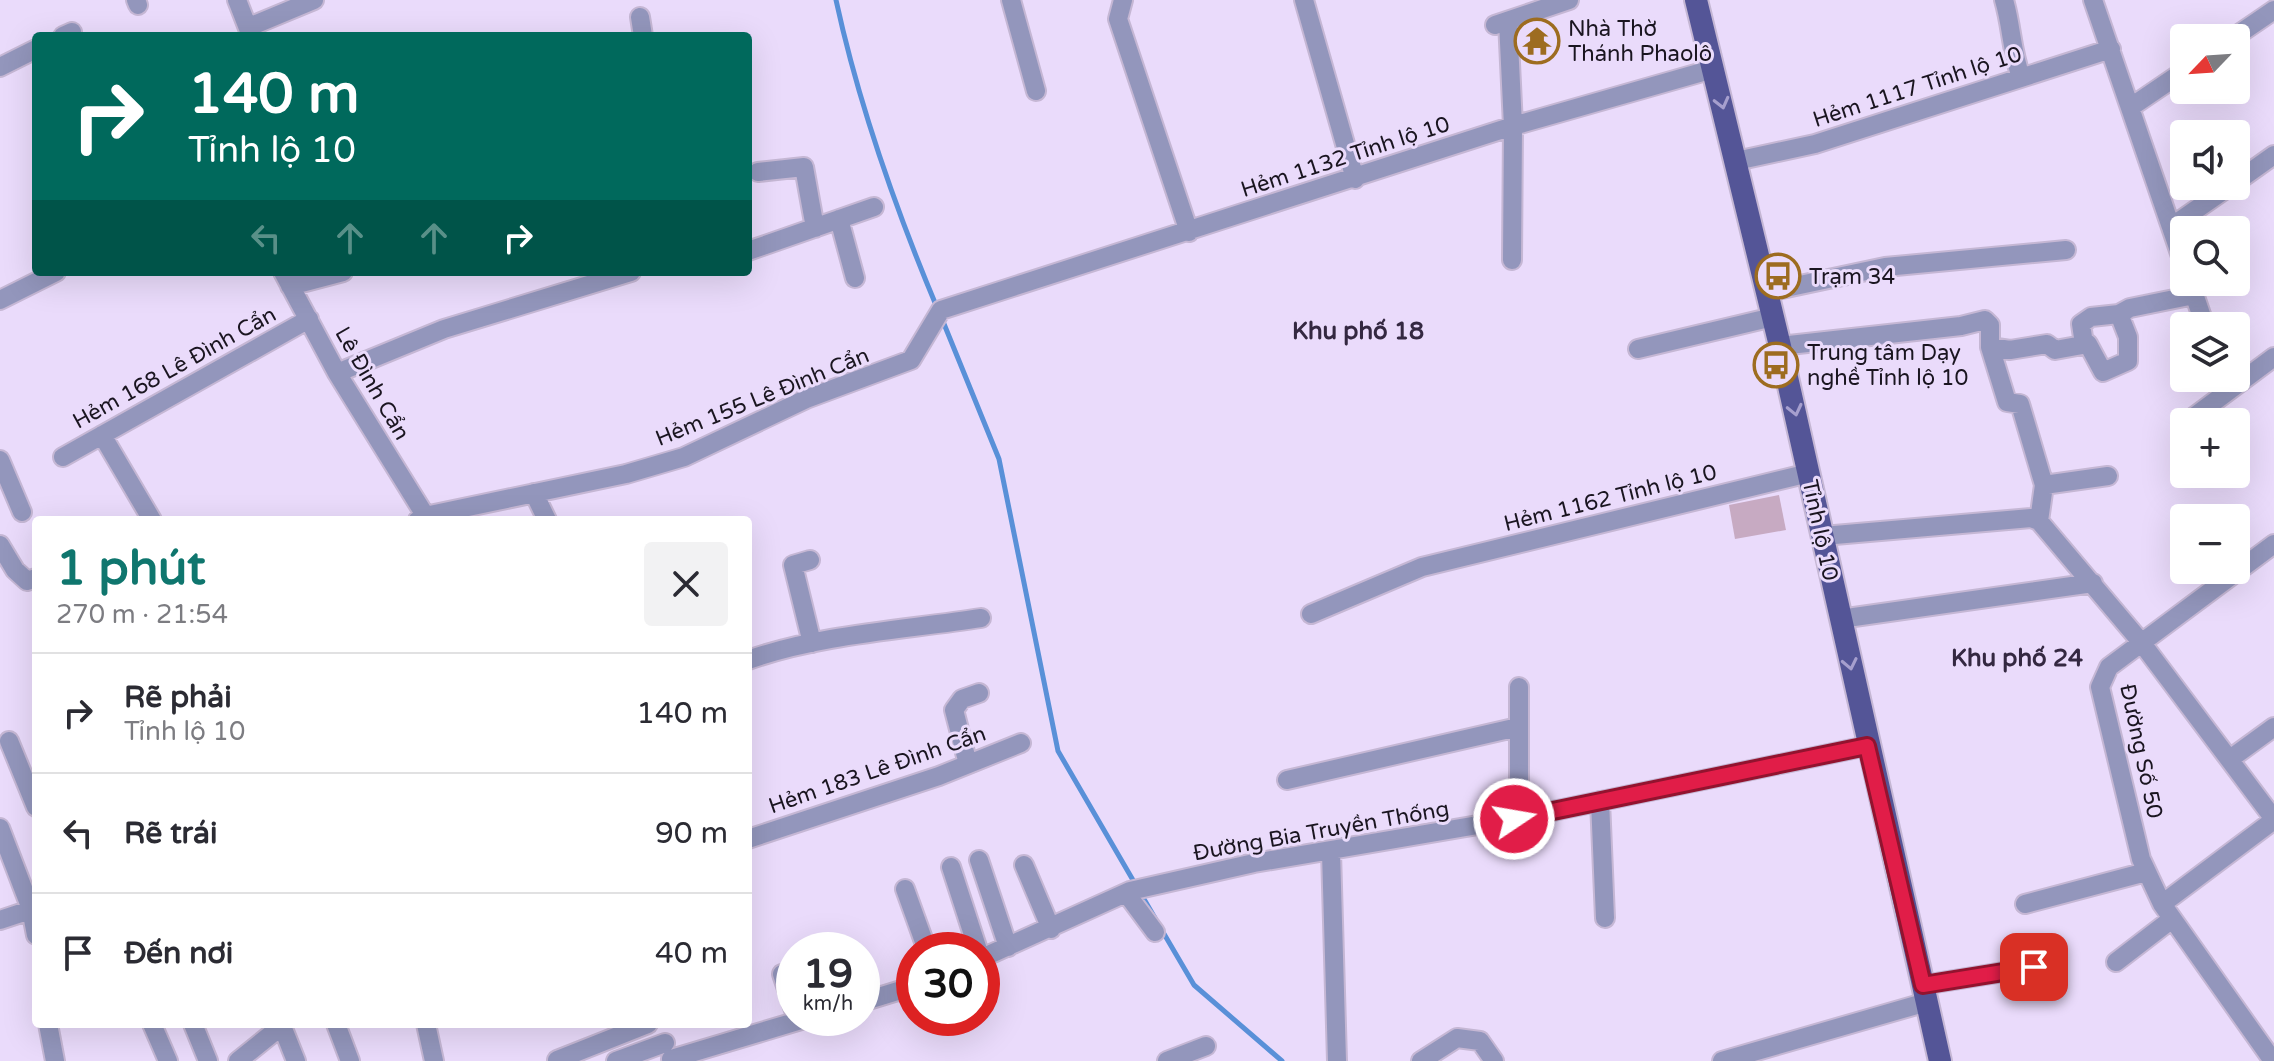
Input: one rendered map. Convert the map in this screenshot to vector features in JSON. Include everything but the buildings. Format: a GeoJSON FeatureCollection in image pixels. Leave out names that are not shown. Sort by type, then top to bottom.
{"type":"FeatureCollection","features":[{"type":"Feature","properties":{"kind":"main road","name":"Tỉnh lộ 10"},"geometry":{"type":"LineString","coordinates":[[1696,0],[1780,346],[1867,746],[1940,1061]]}},
{"type":"Feature","properties":{"kind":"street"},"geometry":{"type":"LineString","coordinates":[[237,0],[250,31],[314,0]]}},
{"type":"Feature","properties":{"kind":"street"},"geometry":{"type":"LineString","coordinates":[[1011,0],[1036,91]]}},
{"type":"Feature","properties":{"kind":"street"},"geometry":{"type":"LineString","coordinates":[[1123,0],[1118,19],[1189,232]]}},
{"type":"Feature","properties":{"kind":"street"},"geometry":{"type":"LineString","coordinates":[[1304,0],[1355,179]]}},
{"type":"Feature","properties":{"kind":"street"},"geometry":{"type":"LineString","coordinates":[[1512,260],[1513,126],[1502,23],[1569,0]]}},
{"type":"Feature","properties":{"kind":"street"},"geometry":{"type":"LineString","coordinates":[[2004,0],[2012,27],[2011,51],[2021,77]]}},
{"type":"Feature","properties":{"kind":"street"},"geometry":{"type":"LineString","coordinates":[[2093,0],[2170,224]]}},
{"type":"Feature","properties":{"kind":"street"},"geometry":{"type":"LineString","coordinates":[[2250,26],[2274,10]]}},
{"type":"Feature","properties":{"kind":"street","name":"Hẻm 1117 Tỉnh lộ 10"},"geometry":{"type":"LineString","coordinates":[[1736,161],[1828,140],[2111,49]]}},
{"type":"Feature","properties":{"kind":"street"},"geometry":{"type":"LineString","coordinates":[[0,67],[32,51]]}},
{"type":"Feature","properties":{"kind":"street","name":"Hẻm 1132 Tỉnh lộ 10"},"geometry":{"type":"LineString","coordinates":[[992,292],[1189,232],[1513,126],[1713,69]]}},
{"type":"Feature","properties":{"kind":"street"},"geometry":{"type":"LineString","coordinates":[[2131,107],[2170,81]]}},
{"type":"Feature","properties":{"kind":"street"},"geometry":{"type":"LineString","coordinates":[[2250,172],[2274,155]]}},
{"type":"Feature","properties":{"kind":"street"},"geometry":{"type":"LineString","coordinates":[[758,172],[804,167],[815,228]]}},
{"type":"Feature","properties":{"kind":"street"},"geometry":{"type":"LineString","coordinates":[[2187,216],[2210,200]]}},
{"type":"Feature","properties":{"kind":"street"},"geometry":{"type":"LineString","coordinates":[[752,250],[874,207]]}},
{"type":"Feature","properties":{"kind":"street"},"geometry":{"type":"LineString","coordinates":[[839,219],[855,278]]}},
{"type":"Feature","properties":{"kind":"street"},"geometry":{"type":"LineString","coordinates":[[1767,292],[1885,267],[2066,250]]}},
{"type":"Feature","properties":{"kind":"street"},"geometry":{"type":"LineString","coordinates":[[0,300],[48,276]]}},
{"type":"Feature","properties":{"kind":"street"},"geometry":{"type":"LineString","coordinates":[[286,279],[310,276]]}},
{"type":"Feature","properties":{"kind":"street"},"geometry":{"type":"LineString","coordinates":[[337,373],[444,329],[591,278]]}},
{"type":"Feature","properties":{"kind":"street","name":"Lê Đình Cẩn"},"geometry":{"type":"LineString","coordinates":[[286,279],[337,373],[422,516]]}},
{"type":"Feature","properties":{"kind":"street","name":"Hẻm 155 Lê Đình Cẩn"},"geometry":{"type":"LineString","coordinates":[[437,516],[626,474],[684,457],[806,399],[911,360],[941,310],[992,292]]}},
{"type":"Feature","properties":{"kind":"street"},"geometry":{"type":"LineString","coordinates":[[2084,344],[2081,324],[2091,317],[2119,314],[2170,296]]}},
{"type":"Feature","properties":{"kind":"street"},"geometry":{"type":"LineString","coordinates":[[1990,347],[2010,350],[2047,344],[2055,350],[2084,344],[2091,348],[2103,372],[2128,361],[2128,337],[2119,314]]}},
{"type":"Feature","properties":{"kind":"street"},"geometry":{"type":"LineString","coordinates":[[1638,349],[1773,317]]}},
{"type":"Feature","properties":{"kind":"street","name":"Hẻm 168 Lê Đình Cẩn"},"geometry":{"type":"LineString","coordinates":[[63,457],[309,319]]}},
{"type":"Feature","properties":{"kind":"street"},"geometry":{"type":"LineString","coordinates":[[1780,346],[1961,326],[1985,320],[1990,325],[1990,347],[2007,402],[2020,404],[2044,485],[2039,521]]}},
{"type":"Feature","properties":{"kind":"street"},"geometry":{"type":"LineString","coordinates":[[2250,371],[2274,357]]}},
{"type":"Feature","properties":{"kind":"street"},"geometry":{"type":"LineString","coordinates":[[2201,408],[2218,392]]}},
{"type":"Feature","properties":{"kind":"street"},"geometry":{"type":"LineString","coordinates":[[102,435],[150,516]]}},
{"type":"Feature","properties":{"kind":"street"},"geometry":{"type":"LineString","coordinates":[[0,460],[22,512]]}},
{"type":"Feature","properties":{"kind":"street","name":"Hẻm 1162 Tỉnh lộ 10"},"geometry":{"type":"LineString","coordinates":[[1311,614],[1422,567],[1809,473]]}},
{"type":"Feature","properties":{"kind":"street"},"geometry":{"type":"LineString","coordinates":[[2044,485],[2108,476]]}},
{"type":"Feature","properties":{"kind":"street"},"geometry":{"type":"LineString","coordinates":[[534,493],[545,516]]}},
{"type":"Feature","properties":{"kind":"street"},"geometry":{"type":"LineString","coordinates":[[1823,536],[2031,518],[2039,521],[2141,642],[2274,820],[2167,912],[2116,962]]}},
{"type":"Feature","properties":{"kind":"street","name":"Đường Số 50"},"geometry":{"type":"LineString","coordinates":[[2273,1061],[2167,912],[2146,872],[2100,687],[2109,667],[2274,544]]}},
{"type":"Feature","properties":{"kind":"street"},"geometry":{"type":"LineString","coordinates":[[0,545],[15,570],[27,581],[32,579]]}},
{"type":"Feature","properties":{"kind":"street"},"geometry":{"type":"LineString","coordinates":[[810,560],[793,565],[812,643]]}},
{"type":"Feature","properties":{"kind":"street"},"geometry":{"type":"LineString","coordinates":[[1840,619],[2093,583]]}},
{"type":"Feature","properties":{"kind":"street"},"geometry":{"type":"LineString","coordinates":[[752,659],[812,643],[981,618]]}},
{"type":"Feature","properties":{"kind":"street"},"geometry":{"type":"LineString","coordinates":[[1519,687],[1519,818]]}},
{"type":"Feature","properties":{"kind":"street"},"geometry":{"type":"LineString","coordinates":[[968,764],[954,710],[962,699],[979,693]]}},
{"type":"Feature","properties":{"kind":"street"},"geometry":{"type":"LineString","coordinates":[[1287,780],[1518,727]]}},
{"type":"Feature","properties":{"kind":"street"},"geometry":{"type":"LineString","coordinates":[[2230,759],[2274,727]]}},
{"type":"Feature","properties":{"kind":"street"},"geometry":{"type":"LineString","coordinates":[[9,741],[32,797]]}},
{"type":"Feature","properties":{"kind":"street","name":"Hẻm 183 Lê Đình Cẩn"},"geometry":{"type":"LineString","coordinates":[[752,838],[1021,743]]}},
{"type":"Feature","properties":{"kind":"street","name":"Đường Bia Truyền Thống"},"geometry":{"type":"LineString","coordinates":[[1000,950],[1128,892],[1182,879],[1254,863],[1519,818],[1867,746]]}},
{"type":"Feature","properties":{"kind":"street"},"geometry":{"type":"LineString","coordinates":[[1600,801],[1605,918]]}},
{"type":"Feature","properties":{"kind":"street"},"geometry":{"type":"LineString","coordinates":[[0,828],[32,903]]}},
{"type":"Feature","properties":{"kind":"street"},"geometry":{"type":"LineString","coordinates":[[1331,852],[1337,1061]]}},
{"type":"Feature","properties":{"kind":"street"},"geometry":{"type":"LineString","coordinates":[[979,860],[1008,947]]}},
{"type":"Feature","properties":{"kind":"street"},"geometry":{"type":"LineString","coordinates":[[1024,865],[1051,929]]}},
{"type":"Feature","properties":{"kind":"street"},"geometry":{"type":"LineString","coordinates":[[951,867],[972,932]]}},
{"type":"Feature","properties":{"kind":"street"},"geometry":{"type":"LineString","coordinates":[[2025,904],[2146,872]]}},
{"type":"Feature","properties":{"kind":"street"},"geometry":{"type":"LineString","coordinates":[[905,889],[921,932]]}},
{"type":"Feature","properties":{"kind":"street"},"geometry":{"type":"LineString","coordinates":[[1128,892],[1155,932]]}},
{"type":"Feature","properties":{"kind":"street"},"geometry":{"type":"LineString","coordinates":[[0,920],[32,909]]}},
{"type":"Feature","properties":{"kind":"street"},"geometry":{"type":"LineString","coordinates":[[1722,1061],[1753,1056],[1925,993],[2034,967]]}},
{"type":"Feature","properties":{"kind":"street"},"geometry":{"type":"LineString","coordinates":[[616,1061],[669,1054],[776,1024]]}},
{"type":"Feature","properties":{"kind":"street"},"geometry":{"type":"LineString","coordinates":[[49,1028],[55,1061]]}},
{"type":"Feature","properties":{"kind":"street"},"geometry":{"type":"LineString","coordinates":[[154,1028],[168,1061]]}},
{"type":"Feature","properties":{"kind":"street"},"geometry":{"type":"LineString","coordinates":[[195,1028],[208,1061]]}},
{"type":"Feature","properties":{"kind":"street"},"geometry":{"type":"LineString","coordinates":[[246,1059],[280,1028]]}},
{"type":"Feature","properties":{"kind":"street"},"geometry":{"type":"LineString","coordinates":[[284,1028],[296,1061]]}},
{"type":"Feature","properties":{"kind":"street"},"geometry":{"type":"LineString","coordinates":[[338,1028],[350,1061]]}},
{"type":"Feature","properties":{"kind":"street"},"geometry":{"type":"LineString","coordinates":[[427,1028],[434,1061]]}},
{"type":"Feature","properties":{"kind":"street"},"geometry":{"type":"LineString","coordinates":[[557,1060],[638,1028]]}},
{"type":"Feature","properties":{"kind":"street"},"geometry":{"type":"LineString","coordinates":[[659,1028],[669,1054]]}},
{"type":"Feature","properties":{"kind":"street"},"geometry":{"type":"LineString","coordinates":[[1421,1061],[1457,1038],[1480,1041],[1494,1061]]}},
{"type":"Feature","properties":{"kind":"street"},"geometry":{"type":"LineString","coordinates":[[1167,1061],[1206,1046]]}},
{"type":"Feature","properties":{"kind":"waterway"},"geometry":{"type":"LineString","coordinates":[[836,0],[880,157],[938,310]]}},
{"type":"Feature","properties":{"kind":"waterway"},"geometry":{"type":"LineString","coordinates":[[942,319],[999,459],[1058,751],[1155,918]]}},
{"type":"Feature","properties":{"kind":"waterway"},"geometry":{"type":"LineString","coordinates":[[1160,927],[1194,985],[1282,1061]]}},
{"type":"Feature","properties":{"kind":"place","name":"Nhà Thờ Thánh Phaolô"},"geometry":{"type":"Point","coordinates":[1537,41]}},
{"type":"Feature","properties":{"kind":"place","name":"Trạm 34"},"geometry":{"type":"Point","coordinates":[1778,276]}},
{"type":"Feature","properties":{"kind":"place","name":"Trung tâm Dạy nghề Tỉnh lộ 10"},"geometry":{"type":"Point","coordinates":[1776,365]}},
{"type":"Feature","properties":{"kind":"district","name":"Khu phố 18"},"geometry":{"type":"Point","coordinates":[1358,331]}},
{"type":"Feature","properties":{"kind":"district","name":"Khu phố 24"},"geometry":{"type":"Point","coordinates":[2017,658]}},
{"type":"Feature","properties":{"kind":"route"},"geometry":{"type":"LineString","coordinates":[[1514,819],[1867,746],[1923,985],[2034,967]]}}]}
